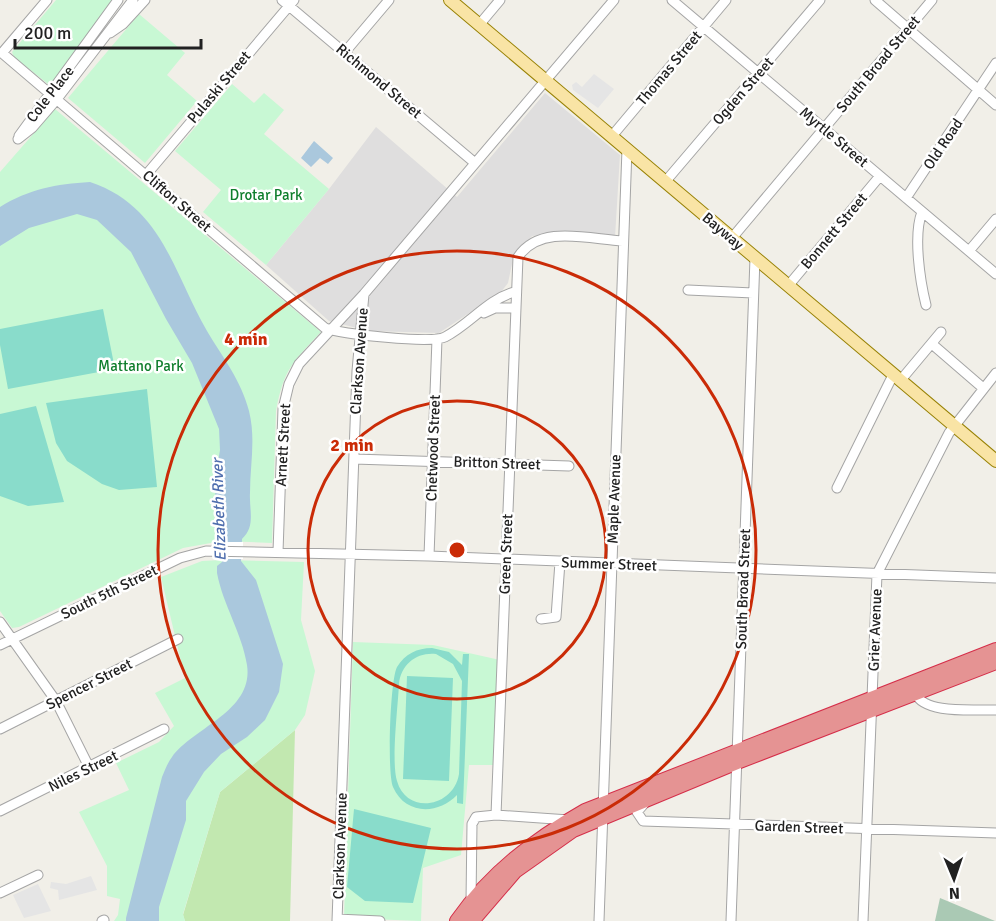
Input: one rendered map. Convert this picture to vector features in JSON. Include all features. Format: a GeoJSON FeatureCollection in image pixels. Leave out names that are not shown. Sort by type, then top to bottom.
{"type":"FeatureCollection","features":[{"type":"Feature","properties":{"kind":"highway"},"geometry":{"type":"LineString","coordinates":[[472,921],[490,897],[523,865],[603,809],[872,704],[996,650]]}},
{"type":"Feature","properties":{"kind":"highway"},"geometry":{"type":"LineString","coordinates":[[872,704],[915,693],[996,662]]}},
{"type":"Feature","properties":{"kind":"highway"},"geometry":{"type":"LineString","coordinates":[[457,921],[471,901],[515,857],[569,820],[660,793],[737,756]]}},
{"type":"Feature","properties":{"kind":"main road","name":"Bayway"},"geometry":{"type":"LineString","coordinates":[[450,0],[996,461]]}},
{"type":"Feature","properties":{"kind":"street","name":"Clifton Street"},"geometry":{"type":"LineString","coordinates":[[47,0],[2,53],[331,330],[358,336],[437,339]]}},
{"type":"Feature","properties":{"kind":"street","name":"Cole Place"},"geometry":{"type":"LineString","coordinates":[[54,97],[118,0]]}},
{"type":"Feature","properties":{"kind":"street","name":"Cole Place"},"geometry":{"type":"LineString","coordinates":[[54,97],[133,0]]}},
{"type":"Feature","properties":{"kind":"street","name":"Cole Place"},"geometry":{"type":"LineString","coordinates":[[102,37],[123,24],[145,0]]}},
{"type":"Feature","properties":{"kind":"street"},"geometry":{"type":"LineString","coordinates":[[345,52],[389,0]]}},
{"type":"Feature","properties":{"kind":"street"},"geometry":{"type":"LineString","coordinates":[[479,25],[500,0]]}},
{"type":"Feature","properties":{"kind":"street","name":"Clarkson Avenue"},"geometry":{"type":"LineString","coordinates":[[337,920],[358,336],[364,294],[614,0]]}},
{"type":"Feature","properties":{"kind":"street","name":"Myrtle Street"},"geometry":{"type":"LineString","coordinates":[[672,0],[996,274]]}},
{"type":"Feature","properties":{"kind":"street","name":"Thomas Street"},"geometry":{"type":"LineString","coordinates":[[612,136],[726,0]]}},
{"type":"Feature","properties":{"kind":"street","name":"Ogden Street"},"geometry":{"type":"LineString","coordinates":[[665,182],[820,0]]}},
{"type":"Feature","properties":{"kind":"street"},"geometry":{"type":"LineString","coordinates":[[875,0],[996,105]]}},
{"type":"Feature","properties":{"kind":"street","name":"South Broad Street"},"geometry":{"type":"LineString","coordinates":[[732,238],[932,0]]}},
{"type":"Feature","properties":{"kind":"street","name":"Richmond Street"},"geometry":{"type":"LineString","coordinates":[[288,2],[475,163]]}},
{"type":"Feature","properties":{"kind":"street","name":"Pulaski Street"},"geometry":{"type":"LineString","coordinates":[[146,175],[288,2]]}},
{"type":"Feature","properties":{"kind":"street","name":"Old Road"},"geometry":{"type":"LineString","coordinates":[[906,198],[996,63]]}},
{"type":"Feature","properties":{"kind":"street","name":"Maple Avenue"},"geometry":{"type":"LineString","coordinates":[[598,921],[627,149]]}},
{"type":"Feature","properties":{"kind":"street","name":"Bonnett Street"},"geometry":{"type":"LineString","coordinates":[[788,286],[880,176]]}},
{"type":"Feature","properties":{"kind":"street"},"geometry":{"type":"LineString","coordinates":[[922,212],[918,222],[921,280],[926,305]]}},
{"type":"Feature","properties":{"kind":"street"},"geometry":{"type":"LineString","coordinates":[[969,251],[996,219]]}},
{"type":"Feature","properties":{"kind":"street","name":"Green Street"},"geometry":{"type":"LineString","coordinates":[[496,815],[514,292],[518,257],[531,242],[552,236],[623,241]]}},
{"type":"Feature","properties":{"kind":"street","name":"South Broad Street"},"geometry":{"type":"LineString","coordinates":[[731,921],[755,258]]}},
{"type":"Feature","properties":{"kind":"street"},"geometry":{"type":"LineString","coordinates":[[688,290],[753,293]]}},
{"type":"Feature","properties":{"kind":"street"},"geometry":{"type":"LineString","coordinates":[[437,339],[473,317],[499,297],[514,292]]}},
{"type":"Feature","properties":{"kind":"street","name":"Arnett Street"},"geometry":{"type":"LineString","coordinates":[[278,552],[286,396],[299,364],[364,294]]}},
{"type":"Feature","properties":{"kind":"street"},"geometry":{"type":"LineString","coordinates":[[473,317],[495,308],[514,308]]}},
{"type":"Feature","properties":{"kind":"street"},"geometry":{"type":"LineString","coordinates":[[837,488],[896,378],[932,344],[941,332]]}},
{"type":"Feature","properties":{"kind":"street","name":"Chetwood Street"},"geometry":{"type":"LineString","coordinates":[[429,556],[437,339]]}},
{"type":"Feature","properties":{"kind":"street"},"geometry":{"type":"LineString","coordinates":[[932,344],[983,388]]}},
{"type":"Feature","properties":{"kind":"street","name":"Grier Avenue"},"geometry":{"type":"LineString","coordinates":[[863,921],[877,574],[953,425],[996,373]]}},
{"type":"Feature","properties":{"kind":"street","name":"Britton Street"},"geometry":{"type":"LineString","coordinates":[[354,459],[569,466]]}},
{"type":"Feature","properties":{"kind":"street","name":"Summer Street"},"geometry":{"type":"LineString","coordinates":[[222,550],[996,578]]}},
{"type":"Feature","properties":{"kind":"street","name":"South 5th Street"},"geometry":{"type":"LineString","coordinates":[[0,645],[180,558],[198,552],[222,550]]}},
{"type":"Feature","properties":{"kind":"street"},"geometry":{"type":"LineString","coordinates":[[540,619],[556,617],[560,562]]}},
{"type":"Feature","properties":{"kind":"street"},"geometry":{"type":"LineString","coordinates":[[0,622],[56,701],[89,767]]}},
{"type":"Feature","properties":{"kind":"street","name":"Spencer Street"},"geometry":{"type":"LineString","coordinates":[[0,729],[178,639]]}},
{"type":"Feature","properties":{"kind":"street"},"geometry":{"type":"LineString","coordinates":[[915,693],[918,701],[929,707],[996,710]]}},
{"type":"Feature","properties":{"kind":"street","name":"Niles Street"},"geometry":{"type":"LineString","coordinates":[[0,811],[164,729]]}},
{"type":"Feature","properties":{"kind":"street","name":"Garden Street"},"geometry":{"type":"LineString","coordinates":[[660,793],[638,809],[638,814],[643,821],[996,833]]}},
{"type":"Feature","properties":{"kind":"street"},"geometry":{"type":"LineString","coordinates":[[471,901],[472,824],[481,815],[569,820]]}},
{"type":"Feature","properties":{"kind":"street"},"geometry":{"type":"LineString","coordinates":[[0,893],[38,875]]}},
{"type":"Feature","properties":{"kind":"street"},"geometry":{"type":"LineString","coordinates":[[337,920],[380,921]]}},
{"type":"Feature","properties":{"kind":"shaded area"},"geometry":{"type":"Polygon","coordinates":[[[594,74],[614,89],[598,108],[573,90],[572,85],[576,82],[582,87],[594,74]]]}},
{"type":"Feature","properties":{"kind":"shaded area"},"geometry":{"type":"Polygon","coordinates":[[[545,93],[620,155],[615,237],[554,233],[532,236],[513,259],[508,283],[501,292],[439,333],[369,331],[329,321],[266,265],[329,189],[376,127],[457,197],[545,93]]]}},
{"type":"Feature","properties":{"kind":"shaded area"},"geometry":{"type":"Polygon","coordinates":[[[103,309],[115,369],[8,389],[0,345],[0,329],[103,309]]]}},
{"type":"Feature","properties":{"kind":"shaded area"},"geometry":{"type":"Polygon","coordinates":[[[147,389],[157,487],[119,490],[102,484],[67,461],[56,443],[46,403],[147,389]]]}},
{"type":"Feature","properties":{"kind":"shaded area"},"geometry":{"type":"Polygon","coordinates":[[[36,406],[64,502],[28,506],[0,496],[0,414],[36,406]]]}},
{"type":"Feature","properties":{"kind":"shaded area"},"geometry":{"type":"Polygon","coordinates":[[[427,648],[449,652],[462,665],[463,654],[469,654],[463,804],[457,803],[457,795],[441,806],[422,809],[405,803],[393,787],[390,764],[390,727],[397,667],[408,655],[427,648]],[[436,654],[422,655],[407,665],[400,677],[395,734],[395,772],[402,792],[410,799],[420,803],[440,800],[449,794],[459,774],[462,681],[453,664],[436,654]]]}},
{"type":"Feature","properties":{"kind":"shaded area"},"geometry":{"type":"Polygon","coordinates":[[[407,676],[453,678],[449,781],[403,779],[407,676]]]}},
{"type":"Feature","properties":{"kind":"shaded area"},"geometry":{"type":"Polygon","coordinates":[[[354,809],[431,828],[413,903],[365,901],[347,887],[354,809]]]}},
{"type":"Feature","properties":{"kind":"shaded area"},"geometry":{"type":"Polygon","coordinates":[[[91,876],[97,890],[59,900],[58,890],[50,888],[51,882],[66,884],[91,876]]]}},
{"type":"Feature","properties":{"kind":"shaded area"},"geometry":{"type":"Polygon","coordinates":[[[38,884],[51,911],[24,918],[13,895],[38,884]]]}},
{"type":"Feature","properties":{"kind":"green space"},"geometry":{"type":"Polygon","coordinates":[[[56,0],[113,0],[52,85],[14,57],[12,52],[56,0]]]}},
{"type":"Feature","properties":{"kind":"green space"},"geometry":{"type":"Polygon","coordinates":[[[139,14],[185,53],[167,75],[197,101],[145,163],[68,98],[139,14]]]}},
{"type":"Feature","properties":{"kind":"green space","name":"Drotar Park"},"geometry":{"type":"Polygon","coordinates":[[[232,84],[254,103],[264,93],[284,110],[264,134],[329,189],[266,265],[203,212],[221,190],[175,151],[232,84]]]}},
{"type":"Feature","properties":{"kind":"green space","name":"Mattano Park"},"geometry":{"type":"Polygon","coordinates":[[[55,109],[321,332],[291,367],[279,396],[276,411],[272,543],[222,541],[183,548],[19,627],[12,628],[0,611],[0,172],[55,109]]]}},
{"type":"Feature","properties":{"kind":"green space"},"geometry":{"type":"Polygon","coordinates":[[[202,561],[304,562],[301,620],[315,671],[305,715],[295,730],[220,792],[183,914],[185,921],[114,921],[118,915],[120,899],[107,896],[107,866],[79,812],[129,790],[116,763],[159,742],[174,726],[155,693],[185,678],[161,577],[202,561]]]}},
{"type":"Feature","properties":{"kind":"green space"},"geometry":{"type":"Polygon","coordinates":[[[353,642],[433,645],[500,660],[497,765],[469,765],[461,855],[423,868],[421,921],[344,918],[353,642]]]}},
{"type":"Feature","properties":{"kind":"green space"},"geometry":{"type":"Polygon","coordinates":[[[295,730],[290,921],[185,921],[183,915],[220,792],[295,730]]]}},
{"type":"Feature","properties":{"kind":"green space"},"geometry":{"type":"Polygon","coordinates":[[[940,898],[995,921],[935,921],[940,898]]]}},
{"type":"Feature","properties":{"kind":"water"},"geometry":{"type":"Polygon","coordinates":[[[314,141],[333,158],[328,164],[320,158],[311,167],[301,158],[314,141]]]}},
{"type":"Feature","properties":{"kind":"water","name":"Elizabeth River"},"geometry":{"type":"Polygon","coordinates":[[[90,182],[114,193],[134,207],[150,224],[163,243],[195,309],[246,400],[252,432],[251,518],[249,529],[242,539],[241,561],[256,580],[283,664],[279,692],[265,720],[247,737],[221,754],[204,772],[186,801],[186,820],[159,907],[159,921],[126,921],[126,918],[162,777],[171,759],[182,746],[220,717],[241,695],[247,681],[247,665],[245,653],[217,573],[217,566],[222,562],[222,537],[216,532],[215,479],[220,450],[219,429],[192,363],[131,252],[97,220],[77,214],[29,228],[0,246],[0,207],[43,188],[90,182]]]}},
{"type":"Feature","properties":{"kind":"pier"},"geometry":{"type":"Polygon","coordinates":[[[222,542],[243,542],[243,559],[222,559],[222,542]]]}}]}
